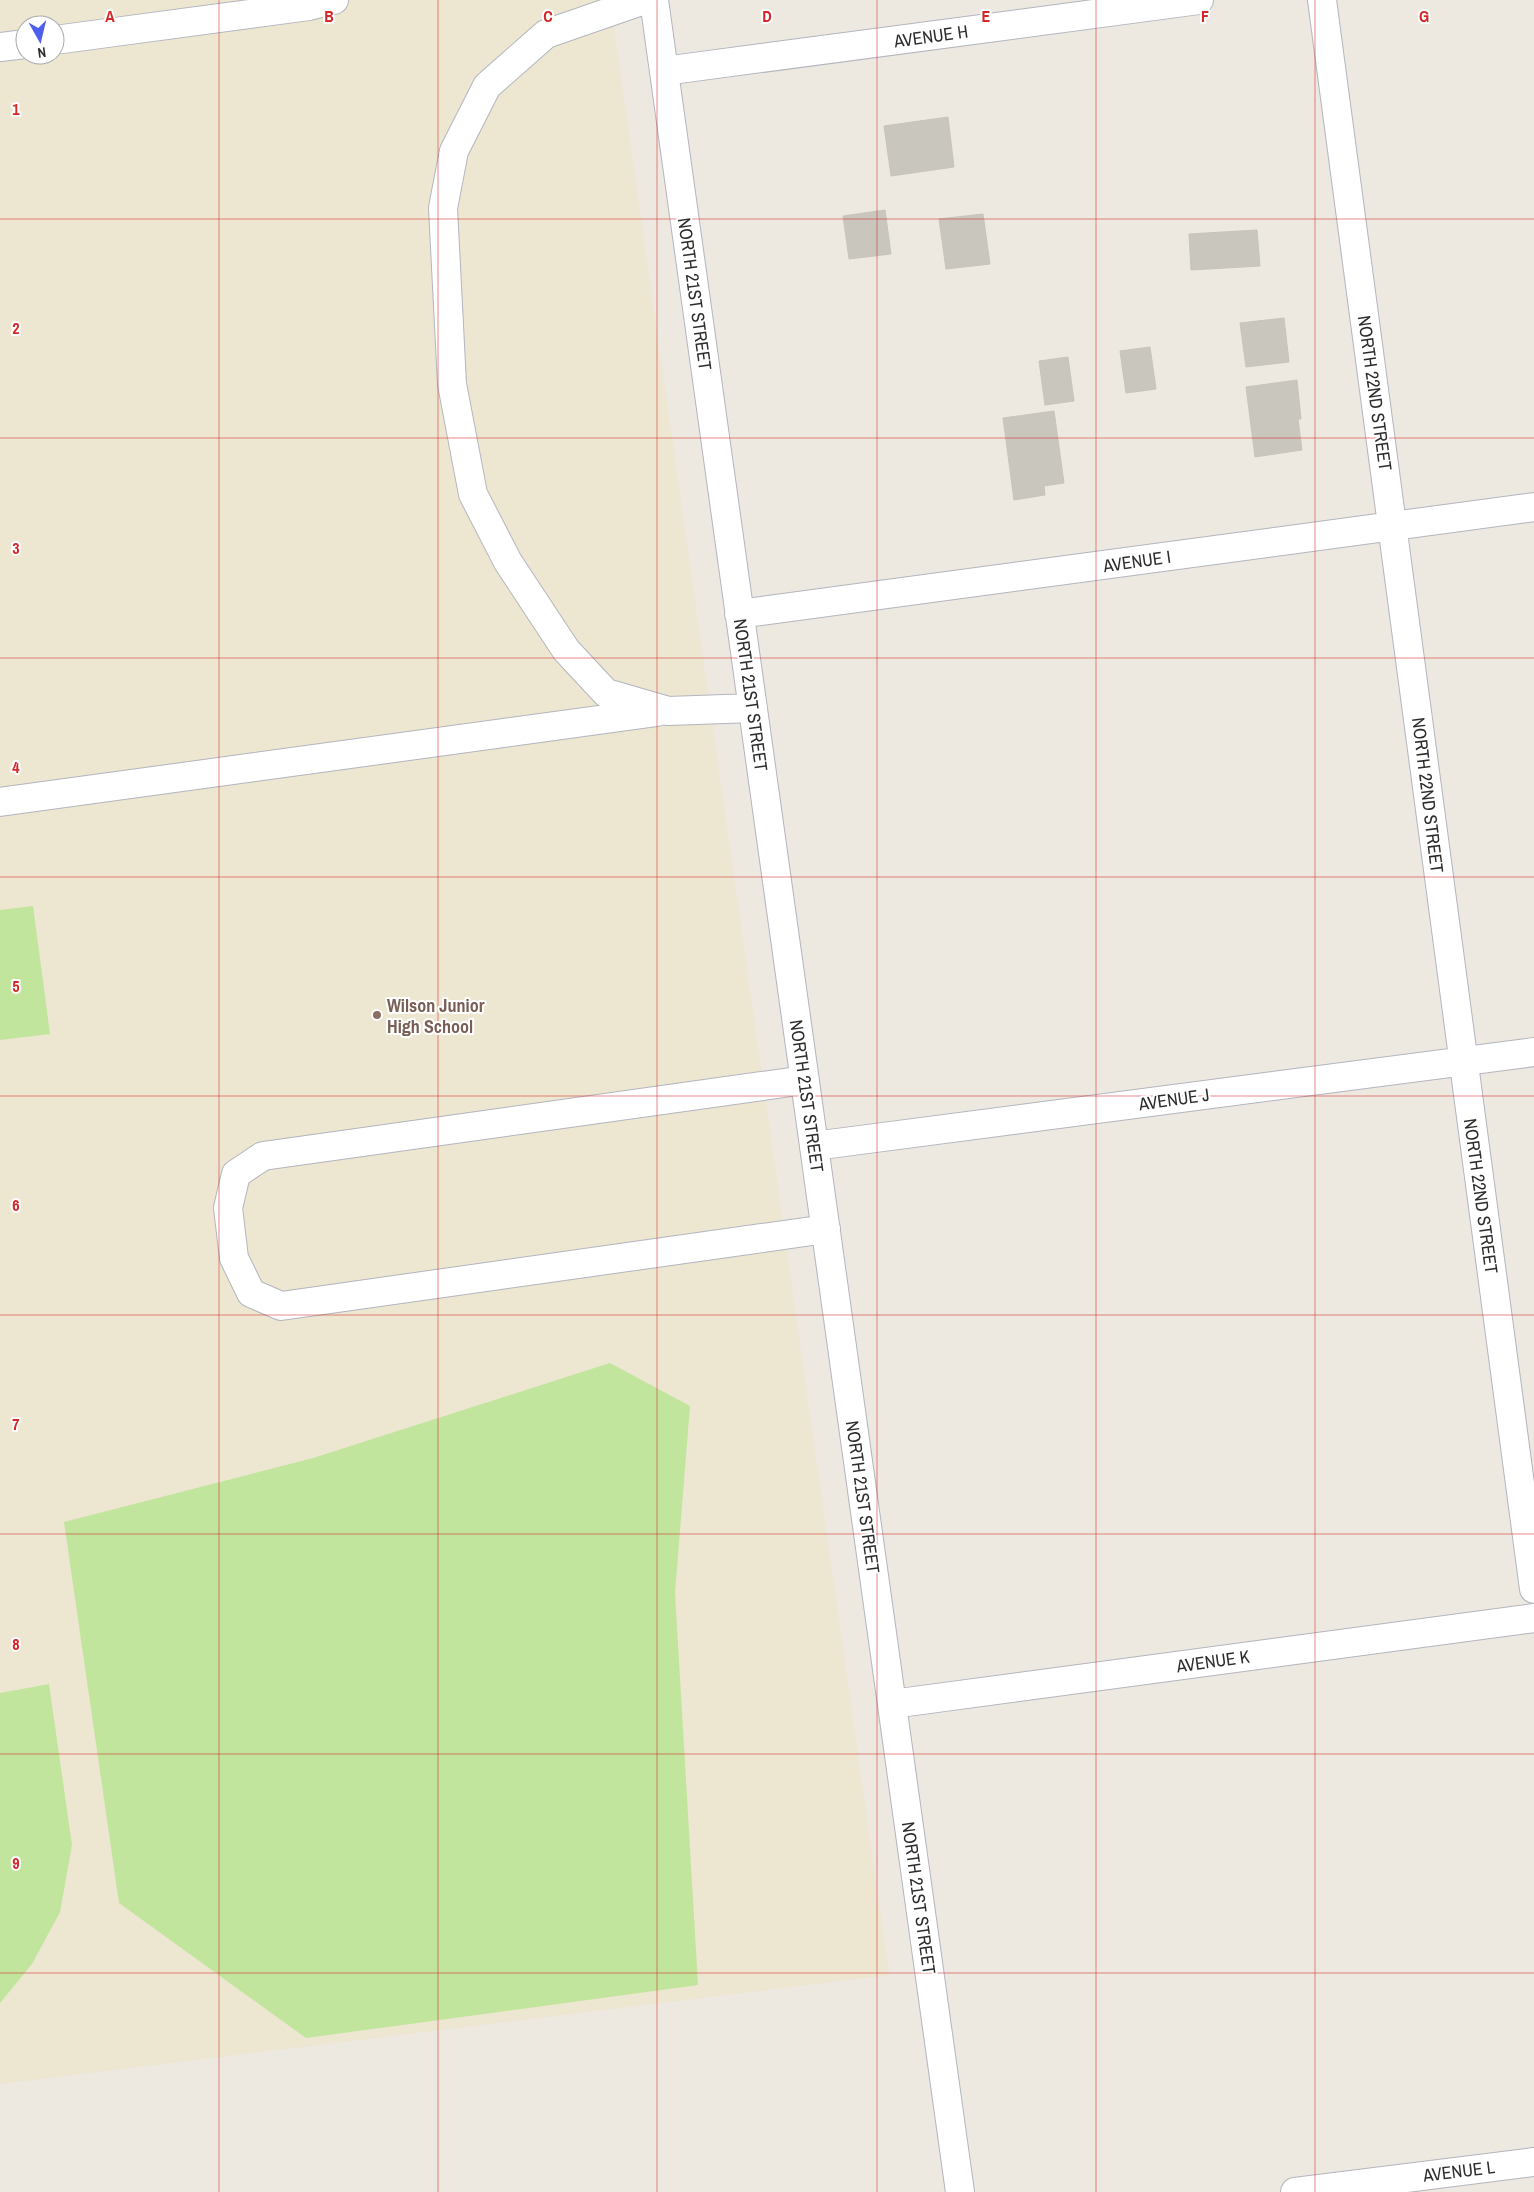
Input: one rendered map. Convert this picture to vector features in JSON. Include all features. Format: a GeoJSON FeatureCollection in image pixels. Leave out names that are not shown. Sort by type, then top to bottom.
{"type":"FeatureCollection","features":[{"type":"Feature","properties":{"kind":"street"},"geometry":{"type":"LineString","coordinates":[[65,39],[309,6],[334,0]]}},
{"type":"Feature","properties":{"kind":"street"},"geometry":{"type":"LineString","coordinates":[[644,0],[546,34],[487,86],[454,152],[443,208],[452,384],[473,494],[508,562],[566,650],[606,694],[668,711]]}},
{"type":"Feature","properties":{"kind":"street","name":"NORTH 21ST STREET"},"geometry":{"type":"LineString","coordinates":[[654,0],[960,2192]]}},
{"type":"Feature","properties":{"kind":"street","name":"AVENUE H"},"geometry":{"type":"LineString","coordinates":[[664,71],[1199,0]]}},
{"type":"Feature","properties":{"kind":"street","name":"NORTH 22ND STREET"},"geometry":{"type":"LineString","coordinates":[[1322,0],[1462,1061],[1534,1589]]}},
{"type":"Feature","properties":{"kind":"street"},"geometry":{"type":"LineString","coordinates":[[0,47],[15,45]]}},
{"type":"Feature","properties":{"kind":"street","name":"AVENUE I"},"geometry":{"type":"LineString","coordinates":[[739,614],[1534,507]]}},
{"type":"Feature","properties":{"kind":"street"},"geometry":{"type":"LineString","coordinates":[[0,802],[668,711],[753,708]]}},
{"type":"Feature","properties":{"kind":"street","name":"AVENUE J"},"geometry":{"type":"LineString","coordinates":[[814,1146],[1534,1052]]}},
{"type":"Feature","properties":{"kind":"street"},"geometry":{"type":"LineString","coordinates":[[805,1080],[264,1156],[236,1174],[228,1208],[234,1258],[251,1293],[281,1306],[826,1229]]}},
{"type":"Feature","properties":{"kind":"street","name":"AVENUE K"},"geometry":{"type":"LineString","coordinates":[[892,1704],[1534,1618]]}},
{"type":"Feature","properties":{"kind":"street","name":"AVENUE L"},"geometry":{"type":"LineString","coordinates":[[1295,2192],[1534,2162]]}},
{"type":"Feature","properties":{"kind":"shaded area","name":"Wilson Junior High School"},"geometry":{"type":"Polygon","coordinates":[[[0,0],[610,0],[889,1975],[0,2084],[0,0]]]}},
{"type":"Feature","properties":{"kind":"green space"},"geometry":{"type":"Polygon","coordinates":[[[33,906],[50,1034],[0,1040],[0,910],[33,906]]]}},
{"type":"Feature","properties":{"kind":"green space"},"geometry":{"type":"Polygon","coordinates":[[[610,1363],[690,1406],[675,1593],[698,1985],[306,2038],[119,1903],[64,1522],[313,1458],[610,1363]]]}},
{"type":"Feature","properties":{"kind":"green space"},"geometry":{"type":"Polygon","coordinates":[[[49,1684],[72,1845],[60,1912],[32,1964],[0,2003],[0,1693],[49,1684]]]}},
{"type":"Feature","properties":{"kind":"building"},"geometry":{"type":"Polygon","coordinates":[[[948,117],[954,167],[891,176],[884,126],[948,117]]]}},
{"type":"Feature","properties":{"kind":"building"},"geometry":{"type":"Polygon","coordinates":[[[885,210],[891,254],[849,259],[843,216],[885,210]]]}},
{"type":"Feature","properties":{"kind":"building"},"geometry":{"type":"Polygon","coordinates":[[[983,214],[990,264],[946,269],[939,219],[983,214]]]}},
{"type":"Feature","properties":{"kind":"building"},"geometry":{"type":"Polygon","coordinates":[[[1257,230],[1260,266],[1191,270],[1189,234],[1257,230]]]}},
{"type":"Feature","properties":{"kind":"building"},"geometry":{"type":"Polygon","coordinates":[[[1284,318],[1289,362],[1246,367],[1240,323],[1284,318]]]}},
{"type":"Feature","properties":{"kind":"building"},"geometry":{"type":"Polygon","coordinates":[[[1150,347],[1156,389],[1126,393],[1120,351],[1150,347]]]}},
{"type":"Feature","properties":{"kind":"building"},"geometry":{"type":"Polygon","coordinates":[[[1068,357],[1074,401],[1045,405],[1039,361],[1068,357]]]}},
{"type":"Feature","properties":{"kind":"building"},"geometry":{"type":"Polygon","coordinates":[[[1297,380],[1301,419],[1298,419],[1302,450],[1255,457],[1246,387],[1297,380]]]}},
{"type":"Feature","properties":{"kind":"building"},"geometry":{"type":"Polygon","coordinates":[[[1054,411],[1064,483],[1044,486],[1045,495],[1014,500],[1003,418],[1054,411]]]}},
{"type":"Feature","properties":{"kind":"place","name":"Wilson Junior High School"},"geometry":{"type":"Point","coordinates":[377,1015]}}]}
